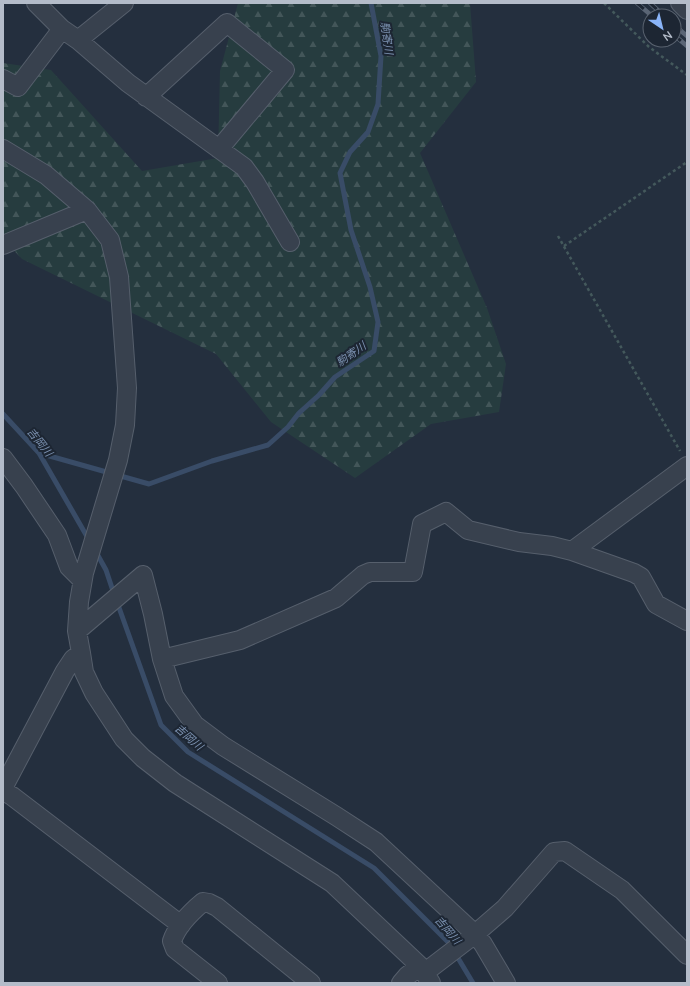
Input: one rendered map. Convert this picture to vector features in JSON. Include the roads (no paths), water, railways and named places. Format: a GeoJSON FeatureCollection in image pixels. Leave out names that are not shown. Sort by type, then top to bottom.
{"type":"FeatureCollection","features":[{"type":"Feature","properties":{"kind":"street"},"geometry":{"type":"LineString","coordinates":[[36,3],[62,29],[78,40],[128,83],[244,167],[256,182],[290,242]]}},
{"type":"Feature","properties":{"kind":"street"},"geometry":{"type":"LineString","coordinates":[[78,40],[124,3]]}},
{"type":"Feature","properties":{"kind":"street"},"geometry":{"type":"LineString","coordinates":[[680,3],[687,10]]}},
{"type":"Feature","properties":{"kind":"street"},"geometry":{"type":"LineString","coordinates":[[146,96],[228,23],[285,70],[219,149]]}},
{"type":"Feature","properties":{"kind":"street"},"geometry":{"type":"LineString","coordinates":[[3,79],[18,88],[62,29]]}},
{"type":"Feature","properties":{"kind":"street"},"geometry":{"type":"LineString","coordinates":[[3,149],[46,176],[87,210],[110,240],[119,277],[128,388],[125,425],[118,460],[83,577],[79,602],[77,631],[84,672],[94,693],[124,739],[143,758],[175,783],[332,883],[428,971]]}},
{"type":"Feature","properties":{"kind":"street"},"geometry":{"type":"LineString","coordinates":[[3,245],[87,210]]}},
{"type":"Feature","properties":{"kind":"street"},"geometry":{"type":"LineString","coordinates":[[3,458],[57,535],[70,567],[83,577]]}},
{"type":"Feature","properties":{"kind":"street"},"geometry":{"type":"LineString","coordinates":[[572,551],[685,462]]}},
{"type":"Feature","properties":{"kind":"street"},"geometry":{"type":"LineString","coordinates":[[162,659],[240,640],[336,598],[363,575],[370,572],[412,572],[422,524],[446,512],[468,530],[520,542],[552,546],[572,551],[634,573],[641,577],[656,604],[687,621]]}},
{"type":"Feature","properties":{"kind":"street"},"geometry":{"type":"LineString","coordinates":[[77,631],[143,575],[162,659],[174,696],[195,725],[223,746],[376,842],[471,936],[483,944],[506,983]]}},
{"type":"Feature","properties":{"kind":"street"},"geometry":{"type":"LineString","coordinates":[[81,653],[73,659],[65,671],[3,790],[181,926]]}},
{"type":"Feature","properties":{"kind":"street"},"geometry":{"type":"LineString","coordinates":[[401,983],[407,976],[428,971],[505,908],[554,852],[565,851],[622,890],[687,955]]}},
{"type":"Feature","properties":{"kind":"street"},"geometry":{"type":"LineString","coordinates":[[218,983],[175,949],[172,941],[174,933],[203,902],[217,907],[311,983]]}},
{"type":"Feature","properties":{"kind":"waterway","name":"駒寄川"},"geometry":{"type":"LineString","coordinates":[[39,453],[149,484],[212,461],[268,445],[288,427],[299,413],[319,395],[335,377],[374,351],[378,322],[370,287],[351,230],[340,173],[350,152],[368,132],[378,104],[381,56],[371,3]]}},
{"type":"Feature","properties":{"kind":"waterway","name":"吉岡川"},"geometry":{"type":"LineString","coordinates":[[3,414],[39,453],[89,540]]}},
{"type":"Feature","properties":{"kind":"waterway","name":"吉岡川"},"geometry":{"type":"LineString","coordinates":[[96,552],[106,570],[114,594]]}},
{"type":"Feature","properties":{"kind":"waterway","name":"吉岡川"},"geometry":{"type":"LineString","coordinates":[[117,602],[161,725],[188,752],[374,868],[449,943],[473,983]]}},
{"type":"Feature","properties":{"kind":"railway"},"geometry":{"type":"LineString","coordinates":[[637,3],[643,8]]}},
{"type":"Feature","properties":{"kind":"railway"},"geometry":{"type":"LineString","coordinates":[[650,3],[655,8]]}},
{"type":"Feature","properties":{"kind":"railway"},"geometry":{"type":"LineString","coordinates":[[682,32],[687,36]]}},
{"type":"Feature","properties":{"kind":"railway"},"geometry":{"type":"LineString","coordinates":[[682,42],[687,46]]}}]}
